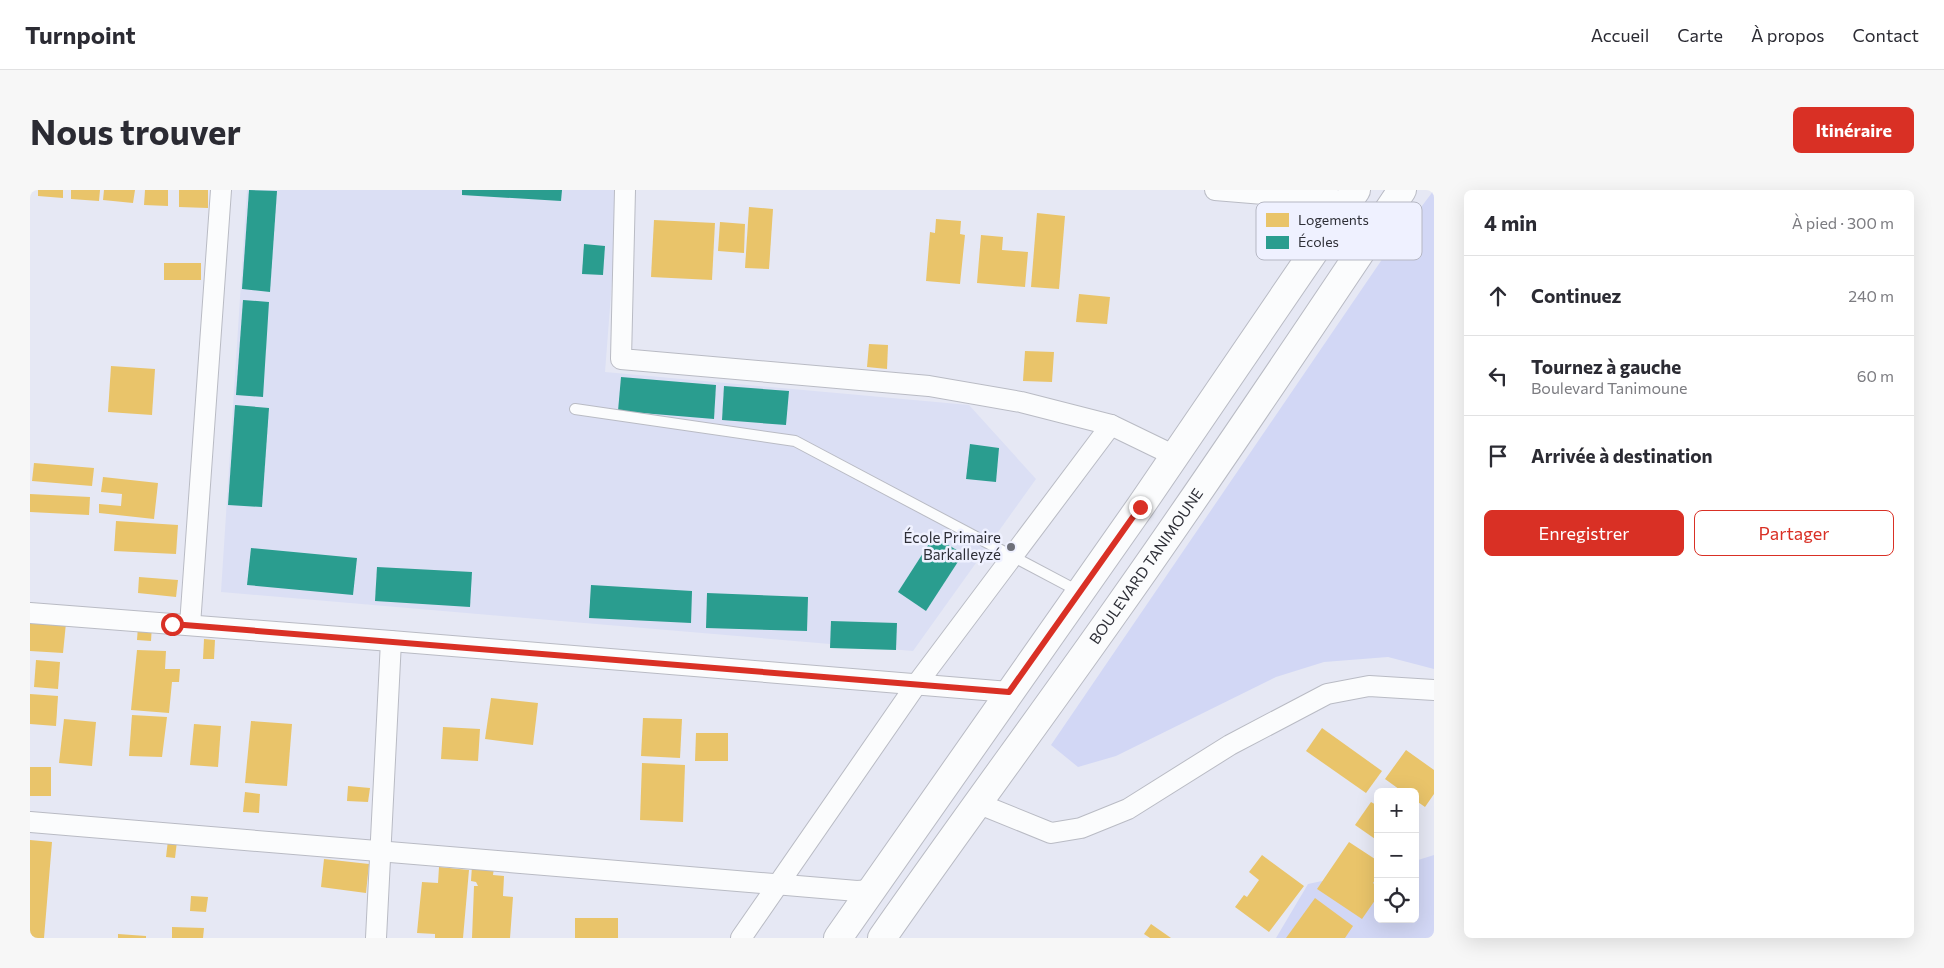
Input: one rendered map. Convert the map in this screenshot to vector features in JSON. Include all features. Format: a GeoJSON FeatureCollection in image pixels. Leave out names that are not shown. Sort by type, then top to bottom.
{"type":"FeatureCollection","features":[{"type":"Feature","properties":{"kind":"main road","name":"BOULEVARD TANIMOUNE"},"geometry":{"type":"LineString","coordinates":[[1394,202],[1402,190]]}},
{"type":"Feature","properties":{"kind":"main road"},"geometry":{"type":"LineString","coordinates":[[838,938],[1081,592],[1308,260]]}},
{"type":"Feature","properties":{"kind":"main road","name":"BOULEVARD TANIMOUNE"},"geometry":{"type":"LineString","coordinates":[[882,938],[1195,498],[1355,260]]}},
{"type":"Feature","properties":{"kind":"street"},"geometry":{"type":"LineString","coordinates":[[190,625],[222,190]]}},
{"type":"Feature","properties":{"kind":"street"},"geometry":{"type":"LineString","coordinates":[[625,190],[620,359],[929,386],[1021,402],[1111,424],[1175,456]]}},
{"type":"Feature","properties":{"kind":"street"},"geometry":{"type":"LineString","coordinates":[[1215,190],[1352,196]]}},
{"type":"Feature","properties":{"kind":"street"},"geometry":{"type":"LineString","coordinates":[[741,938],[916,686],[1111,424]]}},
{"type":"Feature","properties":{"kind":"street"},"geometry":{"type":"LineString","coordinates":[[30,613],[1009,692]]}},
{"type":"Feature","properties":{"kind":"street"},"geometry":{"type":"LineString","coordinates":[[376,938],[392,641]]}},
{"type":"Feature","properties":{"kind":"street"},"geometry":{"type":"LineString","coordinates":[[977,803],[1051,833],[1081,828],[1128,809],[1230,745],[1327,694],[1369,686],[1434,690]]}},
{"type":"Feature","properties":{"kind":"street"},"geometry":{"type":"LineString","coordinates":[[30,822],[857,891],[870,890]]}},
{"type":"Feature","properties":{"kind":"lane"},"geometry":{"type":"LineString","coordinates":[[575,408],[795,441],[1081,592]]}},
{"type":"Feature","properties":{"kind":"shaded area"},"geometry":{"type":"Polygon","coordinates":[[[247,190],[619,190],[605,372],[969,405],[1036,479],[913,651],[221,592],[247,190]]]}},
{"type":"Feature","properties":{"kind":"shaded area"},"geometry":{"type":"Polygon","coordinates":[[[1434,190],[1434,669],[1388,657],[1324,662],[1276,677],[1116,756],[1078,767],[1051,745],[1382,260],[1422,260],[1422,206],[1434,190]]]}},
{"type":"Feature","properties":{"kind":"shaded area"},"geometry":{"type":"Polygon","coordinates":[[[1434,855],[1434,938],[1276,938],[1308,884],[1374,870],[1374,923],[1419,923],[1419,860],[1434,855]]]}},
{"type":"Feature","properties":{"kind":"building: Logements"},"geometry":{"type":"Polygon","coordinates":[[[38,190],[63,190],[63,198],[38,196],[38,190]]]}},
{"type":"Feature","properties":{"kind":"building: Logements"},"geometry":{"type":"Polygon","coordinates":[[[71,190],[100,190],[99,201],[71,199],[71,190]]]}},
{"type":"Feature","properties":{"kind":"building: Logements"},"geometry":{"type":"Polygon","coordinates":[[[104,190],[135,190],[133,203],[103,200],[104,190]]]}},
{"type":"Feature","properties":{"kind":"building: Logements"},"geometry":{"type":"Polygon","coordinates":[[[145,190],[168,190],[168,206],[144,205],[145,190]]]}},
{"type":"Feature","properties":{"kind":"building: Logements"},"geometry":{"type":"Polygon","coordinates":[[[179,190],[208,190],[208,208],[179,207],[179,190]]]}},
{"type":"Feature","properties":{"kind":"building: Logements"},"geometry":{"type":"Polygon","coordinates":[[[749,207],[773,209],[769,269],[745,268],[749,207]]]}},
{"type":"Feature","properties":{"kind":"building: Logements"},"geometry":{"type":"Polygon","coordinates":[[[1037,213],[1065,216],[1059,289],[1031,287],[1037,213]]]}},
{"type":"Feature","properties":{"kind":"building: Logements"},"geometry":{"type":"Polygon","coordinates":[[[936,219],[961,221],[960,234],[965,235],[960,284],[926,281],[930,232],[935,233],[936,219]]]}},
{"type":"Feature","properties":{"kind":"building: Logements"},"geometry":{"type":"Polygon","coordinates":[[[654,220],[715,223],[712,280],[651,277],[654,220]]]}},
{"type":"Feature","properties":{"kind":"building: Logements"},"geometry":{"type":"Polygon","coordinates":[[[720,222],[745,224],[744,253],[718,251],[720,222]]]}},
{"type":"Feature","properties":{"kind":"building: Logements"},"geometry":{"type":"Polygon","coordinates":[[[981,235],[1003,237],[1002,250],[1028,252],[1025,287],[977,283],[981,235]]]}},
{"type":"Feature","properties":{"kind":"building: Logements"},"geometry":{"type":"Polygon","coordinates":[[[164,263],[201,263],[201,280],[164,280],[164,263]]]}},
{"type":"Feature","properties":{"kind":"building: Logements"},"geometry":{"type":"Polygon","coordinates":[[[1079,294],[1110,297],[1107,324],[1076,322],[1079,294]]]}},
{"type":"Feature","properties":{"kind":"building: Logements"},"geometry":{"type":"Polygon","coordinates":[[[869,344],[888,345],[887,369],[867,367],[869,344]]]}},
{"type":"Feature","properties":{"kind":"building: Logements"},"geometry":{"type":"Polygon","coordinates":[[[1025,351],[1054,352],[1052,382],[1023,381],[1025,351]]]}},
{"type":"Feature","properties":{"kind":"building: Logements"},"geometry":{"type":"Polygon","coordinates":[[[111,366],[155,369],[152,415],[108,412],[111,366]]]}},
{"type":"Feature","properties":{"kind":"building: Logements"},"geometry":{"type":"Polygon","coordinates":[[[34,463],[94,468],[92,486],[32,481],[34,463]]]}},
{"type":"Feature","properties":{"kind":"building: Logements"},"geometry":{"type":"Polygon","coordinates":[[[103,477],[158,483],[154,519],[99,513],[99,504],[121,506],[122,494],[101,492],[103,477]]]}},
{"type":"Feature","properties":{"kind":"building: Logements"},"geometry":{"type":"Polygon","coordinates":[[[30,494],[90,497],[89,515],[30,512],[30,494]]]}},
{"type":"Feature","properties":{"kind":"building: Logements"},"geometry":{"type":"Polygon","coordinates":[[[116,521],[178,525],[176,554],[114,551],[116,521]]]}},
{"type":"Feature","properties":{"kind":"building: Logements"},"geometry":{"type":"Polygon","coordinates":[[[139,577],[178,580],[176,597],[138,593],[139,577]]]}},
{"type":"Feature","properties":{"kind":"building: Logements"},"geometry":{"type":"Polygon","coordinates":[[[30,620],[66,623],[63,653],[30,651],[30,620]]]}},
{"type":"Feature","properties":{"kind":"building: Logements"},"geometry":{"type":"Polygon","coordinates":[[[138,626],[152,626],[151,641],[137,640],[138,626]]]}},
{"type":"Feature","properties":{"kind":"building: Logements"},"geometry":{"type":"Polygon","coordinates":[[[204,639],[215,640],[214,659],[203,659],[204,639]]]}},
{"type":"Feature","properties":{"kind":"building: Logements"},"geometry":{"type":"Polygon","coordinates":[[[137,650],[166,651],[165,669],[180,669],[179,682],[172,682],[169,713],[131,710],[137,650]]]}},
{"type":"Feature","properties":{"kind":"building: Logements"},"geometry":{"type":"Polygon","coordinates":[[[36,660],[60,662],[58,689],[34,687],[36,660]]]}},
{"type":"Feature","properties":{"kind":"building: Logements"},"geometry":{"type":"Polygon","coordinates":[[[30,694],[58,696],[56,726],[30,724],[30,694]]]}},
{"type":"Feature","properties":{"kind":"building: Logements"},"geometry":{"type":"Polygon","coordinates":[[[491,698],[538,703],[533,745],[485,739],[491,698]]]}},
{"type":"Feature","properties":{"kind":"building: Logements"},"geometry":{"type":"Polygon","coordinates":[[[132,715],[167,717],[162,757],[129,756],[132,715]]]}},
{"type":"Feature","properties":{"kind":"building: Logements"},"geometry":{"type":"Polygon","coordinates":[[[643,718],[682,719],[680,758],[641,756],[643,718]]]}},
{"type":"Feature","properties":{"kind":"building: Logements"},"geometry":{"type":"Polygon","coordinates":[[[64,719],[96,722],[92,766],[59,763],[64,719]]]}},
{"type":"Feature","properties":{"kind":"building: Logements"},"geometry":{"type":"Polygon","coordinates":[[[251,721],[292,724],[287,786],[245,783],[251,721]]]}},
{"type":"Feature","properties":{"kind":"building: Logements"},"geometry":{"type":"Polygon","coordinates":[[[194,724],[221,726],[218,767],[190,765],[194,724]]]}},
{"type":"Feature","properties":{"kind":"building: Logements"},"geometry":{"type":"Polygon","coordinates":[[[443,727],[480,729],[478,761],[441,759],[443,727]]]}},
{"type":"Feature","properties":{"kind":"building: Logements"},"geometry":{"type":"Polygon","coordinates":[[[1322,728],[1382,771],[1366,793],[1306,751],[1322,728]]]}},
{"type":"Feature","properties":{"kind":"building: Logements"},"geometry":{"type":"Polygon","coordinates":[[[696,733],[728,733],[728,761],[695,761],[696,733]]]}},
{"type":"Feature","properties":{"kind":"building: Logements"},"geometry":{"type":"Polygon","coordinates":[[[1406,750],[1434,770],[1434,794],[1425,807],[1419,803],[1419,788],[1397,788],[1385,779],[1406,750]]]}},
{"type":"Feature","properties":{"kind":"building: Logements"},"geometry":{"type":"Polygon","coordinates":[[[642,763],[685,765],[683,822],[640,820],[642,763]]]}},
{"type":"Feature","properties":{"kind":"building: Logements"},"geometry":{"type":"Polygon","coordinates":[[[30,767],[51,767],[51,796],[30,796],[30,767]]]}},
{"type":"Feature","properties":{"kind":"building: Logements"},"geometry":{"type":"Polygon","coordinates":[[[348,786],[370,788],[368,802],[347,801],[348,786]]]}},
{"type":"Feature","properties":{"kind":"building: Logements"},"geometry":{"type":"Polygon","coordinates":[[[245,792],[260,794],[259,813],[243,812],[245,792]]]}},
{"type":"Feature","properties":{"kind":"building: Logements"},"geometry":{"type":"Polygon","coordinates":[[[1371,802],[1374,804],[1374,838],[1355,825],[1371,802]]]}},
{"type":"Feature","properties":{"kind":"building: Logements"},"geometry":{"type":"Polygon","coordinates":[[[30,840],[52,842],[44,938],[30,938],[30,840]]]}},
{"type":"Feature","properties":{"kind":"building: Logements"},"geometry":{"type":"Polygon","coordinates":[[[168,840],[177,841],[175,858],[166,857],[168,840]]]}},
{"type":"Feature","properties":{"kind":"building: Logements"},"geometry":{"type":"Polygon","coordinates":[[[1349,842],[1374,858],[1374,902],[1362,919],[1317,889],[1349,842]]]}},
{"type":"Feature","properties":{"kind":"building: Logements"},"geometry":{"type":"Polygon","coordinates":[[[1262,855],[1304,886],[1269,932],[1235,907],[1244,895],[1247,897],[1259,880],[1249,872],[1262,855]]]}},
{"type":"Feature","properties":{"kind":"building: Logements"},"geometry":{"type":"Polygon","coordinates":[[[324,859],[369,864],[366,893],[321,887],[324,859]]]}},
{"type":"Feature","properties":{"kind":"building: Logements"},"geometry":{"type":"Polygon","coordinates":[[[472,866],[494,868],[493,875],[504,876],[503,896],[513,897],[510,938],[472,938],[474,886],[478,886],[476,882],[471,881],[472,866]]]}},
{"type":"Feature","properties":{"kind":"building: Logements"},"geometry":{"type":"Polygon","coordinates":[[[439,867],[469,870],[463,938],[435,938],[435,934],[417,933],[422,882],[438,883],[439,867]]]}},
{"type":"Feature","properties":{"kind":"building: Logements"},"geometry":{"type":"Polygon","coordinates":[[[191,896],[208,897],[206,912],[190,911],[191,896]]]}},
{"type":"Feature","properties":{"kind":"building: Logements"},"geometry":{"type":"Polygon","coordinates":[[[1315,898],[1353,926],[1345,938],[1286,938],[1315,898]]]}},
{"type":"Feature","properties":{"kind":"building: Logements"},"geometry":{"type":"Polygon","coordinates":[[[575,918],[618,918],[618,938],[575,938],[575,918]]]}},
{"type":"Feature","properties":{"kind":"building: Logements"},"geometry":{"type":"Polygon","coordinates":[[[1151,924],[1171,938],[1150,938],[1144,934],[1151,924]]]}},
{"type":"Feature","properties":{"kind":"building: Logements"},"geometry":{"type":"Polygon","coordinates":[[[172,927],[204,928],[203,938],[172,938],[172,927]]]}},
{"type":"Feature","properties":{"kind":"building: Logements"},"geometry":{"type":"Polygon","coordinates":[[[118,934],[146,936],[146,938],[118,938],[118,934]]]}},
{"type":"Feature","properties":{"kind":"building: Écoles"},"geometry":{"type":"Polygon","coordinates":[[[249,190],[277,191],[270,292],[242,289],[249,190]]]}},
{"type":"Feature","properties":{"kind":"building: Écoles"},"geometry":{"type":"Polygon","coordinates":[[[462,190],[562,190],[561,201],[462,195],[462,190]]]}},
{"type":"Feature","properties":{"kind":"building: Écoles"},"geometry":{"type":"Polygon","coordinates":[[[584,244],[605,246],[603,275],[582,274],[584,244]]]}},
{"type":"Feature","properties":{"kind":"building: Écoles"},"geometry":{"type":"Polygon","coordinates":[[[243,300],[269,302],[263,397],[236,395],[243,300]]]}},
{"type":"Feature","properties":{"kind":"building: Écoles"},"geometry":{"type":"Polygon","coordinates":[[[621,377],[716,385],[714,419],[618,411],[621,377]]]}},
{"type":"Feature","properties":{"kind":"building: Écoles"},"geometry":{"type":"Polygon","coordinates":[[[724,386],[789,391],[786,425],[722,420],[724,386]]]}},
{"type":"Feature","properties":{"kind":"building: Écoles"},"geometry":{"type":"Polygon","coordinates":[[[235,405],[269,408],[262,507],[228,505],[235,405]]]}},
{"type":"Feature","properties":{"kind":"building: Écoles"},"geometry":{"type":"Polygon","coordinates":[[[970,444],[999,448],[996,482],[966,479],[970,444]]]}},
{"type":"Feature","properties":{"kind":"building: Écoles"},"geometry":{"type":"Polygon","coordinates":[[[934,536],[963,554],[926,611],[898,592],[934,536]]]}},
{"type":"Feature","properties":{"kind":"building: Écoles"},"geometry":{"type":"Polygon","coordinates":[[[251,548],[357,558],[353,595],[247,585],[251,548]]]}},
{"type":"Feature","properties":{"kind":"building: Écoles"},"geometry":{"type":"Polygon","coordinates":[[[377,567],[472,572],[470,607],[375,601],[377,567]]]}},
{"type":"Feature","properties":{"kind":"building: Écoles"},"geometry":{"type":"Polygon","coordinates":[[[591,585],[692,591],[691,623],[589,618],[591,585]]]}},
{"type":"Feature","properties":{"kind":"building: Écoles"},"geometry":{"type":"Polygon","coordinates":[[[707,593],[808,597],[807,631],[706,628],[707,593]]]}},
{"type":"Feature","properties":{"kind":"building: Écoles"},"geometry":{"type":"Polygon","coordinates":[[[831,621],[897,623],[896,650],[830,648],[831,621]]]}},
{"type":"Feature","properties":{"kind":"place","name":"École Primaire Barkalleyzé"},"geometry":{"type":"Point","coordinates":[1011,547]}},
{"type":"Feature","properties":{"kind":"route"},"geometry":{"type":"LineString","coordinates":[[172,624],[644,661],[916,686],[1009,692],[1140,507]]}}]}
